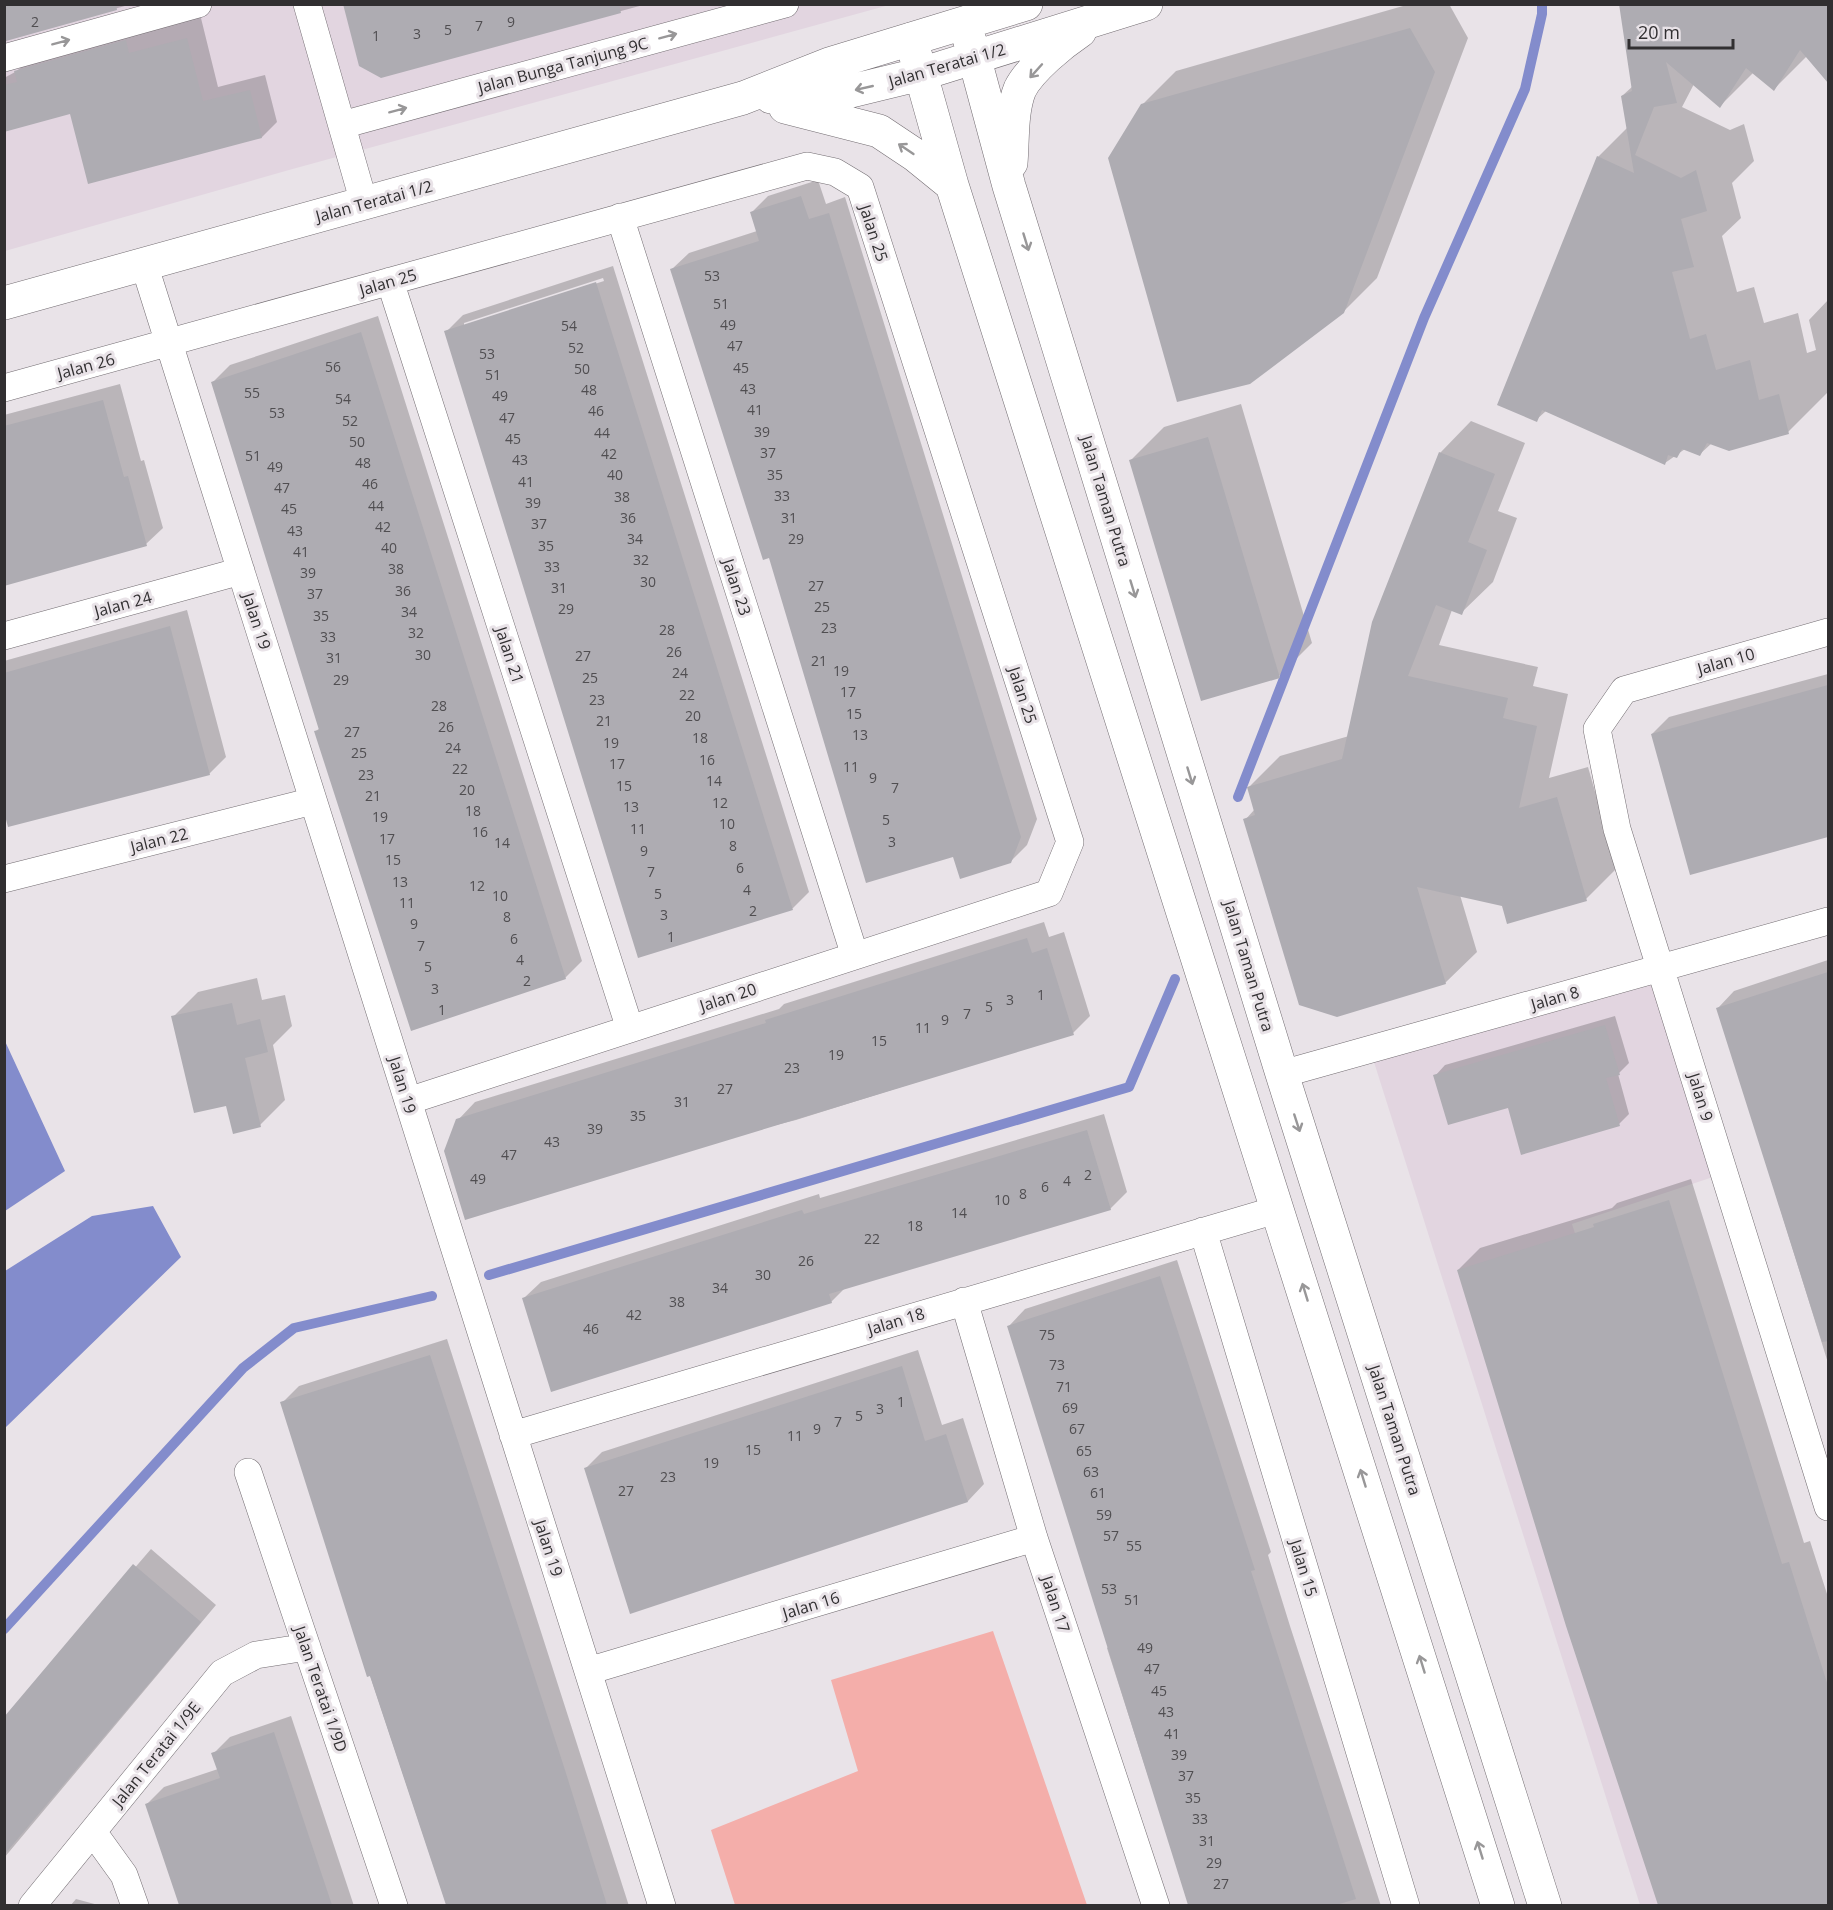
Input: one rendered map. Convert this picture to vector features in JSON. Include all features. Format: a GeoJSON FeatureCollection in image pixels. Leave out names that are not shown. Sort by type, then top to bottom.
{"type":"FeatureCollection","features":[{"type":"Feature","properties":{"kind":"street"},"geometry":{"type":"LineString","coordinates":[[4,58],[198,4]]}},
{"type":"Feature","properties":{"kind":"street"},"geometry":{"type":"LineString","coordinates":[[307,4],[364,203]]}},
{"type":"Feature","properties":{"kind":"street","name":"Jalan Bunga Tanjung 9C"},"geometry":{"type":"LineString","coordinates":[[342,125],[785,4]]}},
{"type":"Feature","properties":{"kind":"street","name":"Jalan Teratai 1/2"},"geometry":{"type":"LineString","coordinates":[[4,303],[742,98],[829,64],[1026,4]]}},
{"type":"Feature","properties":{"kind":"street","name":"Jalan Teratai 1/2"},"geometry":{"type":"LineString","coordinates":[[742,98],[843,93],[921,75],[1146,4]]}},
{"type":"Feature","properties":{"kind":"street"},"geometry":{"type":"LineString","coordinates":[[1009,186],[1015,114],[1021,89],[1063,42],[1096,20]]}},
{"type":"Feature","properties":{"kind":"street","name":"Jalan Taman Putra"},"geometry":{"type":"LineString","coordinates":[[965,23],[1009,186],[1282,1074],[1545,1905]]}},
{"type":"Feature","properties":{"kind":"street"},"geometry":{"type":"LineString","coordinates":[[911,39],[952,185],[1279,1209],[1498,1905]]}},
{"type":"Feature","properties":{"kind":"street"},"geometry":{"type":"LineString","coordinates":[[742,98],[832,117],[879,131],[915,155],[952,185]]}},
{"type":"Feature","properties":{"kind":"street","name":"Jalan 25"},"geometry":{"type":"LineString","coordinates":[[168,344],[807,166],[835,172],[860,188],[1071,842],[1049,893]]}},
{"type":"Feature","properties":{"kind":"street","name":"Jalan 23"},"geometry":{"type":"LineString","coordinates":[[620,218],[855,956]]}},
{"type":"Feature","properties":{"kind":"street","name":"Jalan 19"},"geometry":{"type":"LineString","coordinates":[[144,264],[662,1905]]}},
{"type":"Feature","properties":{"kind":"street","name":"Jalan 21"},"geometry":{"type":"LineString","coordinates":[[390,282],[630,1029]]}},
{"type":"Feature","properties":{"kind":"street","name":"Jalan 26"},"geometry":{"type":"LineString","coordinates":[[4,388],[168,344]]}},
{"type":"Feature","properties":{"kind":"street","name":"Jalan 24"},"geometry":{"type":"LineString","coordinates":[[4,636],[241,572]]}},
{"type":"Feature","properties":{"kind":"street","name":"Jalan 10"},"geometry":{"type":"LineString","coordinates":[[1624,690],[1828,632]]}},
{"type":"Feature","properties":{"kind":"street","name":"Jalan 9"},"geometry":{"type":"LineString","coordinates":[[1624,690],[1597,729],[1617,829],[1828,1508]]}},
{"type":"Feature","properties":{"kind":"street","name":"Jalan 22"},"geometry":{"type":"LineString","coordinates":[[4,879],[313,801]]}},
{"type":"Feature","properties":{"kind":"street","name":"Jalan 20"},"geometry":{"type":"LineString","coordinates":[[408,1101],[1049,893]]}},
{"type":"Feature","properties":{"kind":"street","name":"Jalan 8"},"geometry":{"type":"LineString","coordinates":[[1282,1074],[1828,921]]}},
{"type":"Feature","properties":{"kind":"street","name":"Jalan 18"},"geometry":{"type":"LineString","coordinates":[[513,1435],[1279,1209]]}},
{"type":"Feature","properties":{"kind":"street","name":"Jalan 15"},"geometry":{"type":"LineString","coordinates":[[1203,1231],[1406,1905]]}},
{"type":"Feature","properties":{"kind":"street","name":"Jalan 17"},"geometry":{"type":"LineString","coordinates":[[964,1301],[1034,1538],[1156,1905]]}},
{"type":"Feature","properties":{"kind":"street","name":"Jalan Teratai 1/9D"},"geometry":{"type":"LineString","coordinates":[[248,1472],[394,1905]]}},
{"type":"Feature","properties":{"kind":"street","name":"Jalan 16"},"geometry":{"type":"LineString","coordinates":[[588,1671],[1034,1538]]}},
{"type":"Feature","properties":{"kind":"street","name":"Jalan Teratai 1/9E"},"geometry":{"type":"LineString","coordinates":[[32,1905],[222,1673],[256,1655],[307,1647]]}},
{"type":"Feature","properties":{"kind":"street"},"geometry":{"type":"LineString","coordinates":[[93,1832],[124,1875],[135,1905]]}},
{"type":"Feature","properties":{"kind":"shaded area"},"geometry":{"type":"Polygon","coordinates":[[[5,5],[889,5],[289,170],[5,251],[5,5]]]}},
{"type":"Feature","properties":{"kind":"shaded area"},"geometry":{"type":"Polygon","coordinates":[[[1652,985],[1713,1177],[1572,1224],[1789,1905],[1640,1905],[1374,1062],[1652,985]]]}},
{"type":"Feature","properties":{"kind":"shaded area"},"geometry":{"type":"Polygon","coordinates":[[[993,1631],[1087,1905],[735,1905],[711,1830],[858,1771],[831,1680],[993,1631]]]}},
{"type":"Feature","properties":{"kind":"water"},"geometry":{"type":"Polygon","coordinates":[[[4,1039],[65,1171],[5,1211],[4,1211],[4,1039]]]}},
{"type":"Feature","properties":{"kind":"water"},"geometry":{"type":"Polygon","coordinates":[[[153,1206],[181,1257],[5,1428],[5,1271],[92,1216],[153,1206]]]}},
{"type":"Feature","properties":{"kind":"building"},"geometry":{"type":"Polygon","coordinates":[[[4,4],[116,4],[117,10],[6,41],[4,4]]]}},
{"type":"Feature","properties":{"kind":"building"},"geometry":{"type":"Polygon","coordinates":[[[343,4],[619,4],[621,13],[381,78],[359,66],[343,4]]]}},
{"type":"Feature","properties":{"kind":"building"},"geometry":{"type":"Polygon","coordinates":[[[1619,4],[1828,4],[1828,83],[1800,50],[1774,91],[1746,68],[1720,108],[1666,62],[1677,103],[1654,107],[1635,155],[1681,178],[1696,170],[1707,211],[1681,219],[1694,267],[1672,272],[1690,339],[1706,334],[1716,370],[1750,360],[1759,400],[1779,394],[1789,434],[1729,451],[1707,443],[1700,456],[1682,449],[1677,458],[1668,455],[1665,465],[1542,410],[1537,422],[1497,405],[1597,156],[1634,173],[1621,96],[1632,91],[1619,4]]]}},
{"type":"Feature","properties":{"kind":"building"},"geometry":{"type":"Polygon","coordinates":[[[1410,28],[1435,72],[1344,313],[1250,384],[1177,402],[1108,158],[1141,104],[1410,28]]]}},
{"type":"Feature","properties":{"kind":"building"},"geometry":{"type":"Polygon","coordinates":[[[187,38],[203,101],[250,90],[262,138],[88,184],[70,114],[4,132],[4,85],[17,82],[14,71],[126,40],[129,53],[187,38]]]}},
{"type":"Feature","properties":{"kind":"building"},"geometry":{"type":"Polygon","coordinates":[[[801,196],[809,219],[829,213],[1021,837],[1011,863],[960,879],[953,857],[866,883],[769,558],[763,560],[670,269],[759,241],[750,212],[801,196]]]}},
{"type":"Feature","properties":{"kind":"building"},"geometry":{"type":"Polygon","coordinates":[[[596,282],[793,910],[638,958],[444,331],[596,282]]]}},
{"type":"Feature","properties":{"kind":"building"},"geometry":{"type":"Polygon","coordinates":[[[361,332],[566,979],[411,1031],[314,731],[319,730],[211,382],[361,332]]]}},
{"type":"Feature","properties":{"kind":"building"},"geometry":{"type":"Polygon","coordinates":[[[103,400],[124,477],[128,476],[147,546],[4,586],[4,426],[103,400]]]}},
{"type":"Feature","properties":{"kind":"building"},"geometry":{"type":"Polygon","coordinates":[[[1208,437],[1280,678],[1201,701],[1129,460],[1208,437]]]}},
{"type":"Feature","properties":{"kind":"building"},"geometry":{"type":"Polygon","coordinates":[[[1439,452],[1495,474],[1468,542],[1487,550],[1462,615],[1436,605],[1408,676],[1508,698],[1503,718],[1537,726],[1519,808],[1557,797],[1587,901],[1507,924],[1502,906],[1417,887],[1446,984],[1337,1017],[1299,1005],[1243,819],[1255,815],[1247,787],[1342,759],[1372,622],[1439,452]]]}},
{"type":"Feature","properties":{"kind":"building"},"geometry":{"type":"Polygon","coordinates":[[[170,626],[210,775],[8,827],[4,812],[4,673],[170,626]]]}},
{"type":"Feature","properties":{"kind":"building"},"geometry":{"type":"Polygon","coordinates":[[[1828,685],[1828,837],[1690,875],[1651,734],[1828,685]]]}},
{"type":"Feature","properties":{"kind":"building"},"geometry":{"type":"Polygon","coordinates":[[[1027,938],[1032,953],[1047,948],[1074,1035],[465,1220],[444,1151],[456,1119],[766,1023],[765,1020],[1027,938]]]}},
{"type":"Feature","properties":{"kind":"building"},"geometry":{"type":"Polygon","coordinates":[[[1828,972],[1828,1341],[1822,1342],[1716,1008],[1828,972]]]}},
{"type":"Feature","properties":{"kind":"building"},"geometry":{"type":"Polygon","coordinates":[[[232,1003],[237,1025],[260,1019],[268,1052],[245,1058],[261,1127],[233,1134],[226,1106],[194,1113],[171,1016],[232,1003]]]}},
{"type":"Feature","properties":{"kind":"building"},"geometry":{"type":"Polygon","coordinates":[[[1605,1025],[1620,1075],[1606,1078],[1620,1126],[1521,1155],[1508,1108],[1448,1125],[1433,1075],[1605,1025]]]}},
{"type":"Feature","properties":{"kind":"building"},"geometry":{"type":"Polygon","coordinates":[[[1087,1130],[1111,1210],[829,1294],[832,1303],[551,1392],[522,1298],[802,1210],[804,1214],[1087,1130]]]}},
{"type":"Feature","properties":{"kind":"building"},"geometry":{"type":"Polygon","coordinates":[[[1669,1200],[1782,1564],[1789,1562],[1828,1686],[1828,1905],[1658,1905],[1566,1626],[1457,1270],[1594,1227],[1593,1224],[1669,1200]]]}},
{"type":"Feature","properties":{"kind":"building"},"geometry":{"type":"Polygon","coordinates":[[[1160,1276],[1255,1570],[1251,1571],[1356,1899],[1336,1905],[1188,1905],[1007,1326],[1160,1276]]]}},
{"type":"Feature","properties":{"kind":"building"},"geometry":{"type":"Polygon","coordinates":[[[430,1355],[607,1905],[446,1905],[370,1676],[367,1677],[280,1402],[430,1355]]]}},
{"type":"Feature","properties":{"kind":"building"},"geometry":{"type":"Polygon","coordinates":[[[902,1366],[925,1441],[946,1434],[968,1502],[630,1614],[584,1468],[902,1366]]]}},
{"type":"Feature","properties":{"kind":"building"},"geometry":{"type":"Polygon","coordinates":[[[133,1564],[201,1622],[4,1855],[4,1717],[133,1564]]]}},
{"type":"Feature","properties":{"kind":"building"},"geometry":{"type":"Polygon","coordinates":[[[274,1732],[332,1905],[179,1905],[145,1804],[220,1778],[211,1753],[274,1732]]]}},
{"type":"Feature","properties":{"kind":"waterway"},"geometry":{"type":"LineString","coordinates":[[1238,797],[1424,318],[1525,89],[1542,14],[1542,4]]}},
{"type":"Feature","properties":{"kind":"waterway"},"geometry":{"type":"LineString","coordinates":[[489,1275],[1129,1087],[1175,979]]}},
{"type":"Feature","properties":{"kind":"waterway"},"geometry":{"type":"LineString","coordinates":[[4,1629],[243,1368],[294,1328],[432,1296]]}}]}
